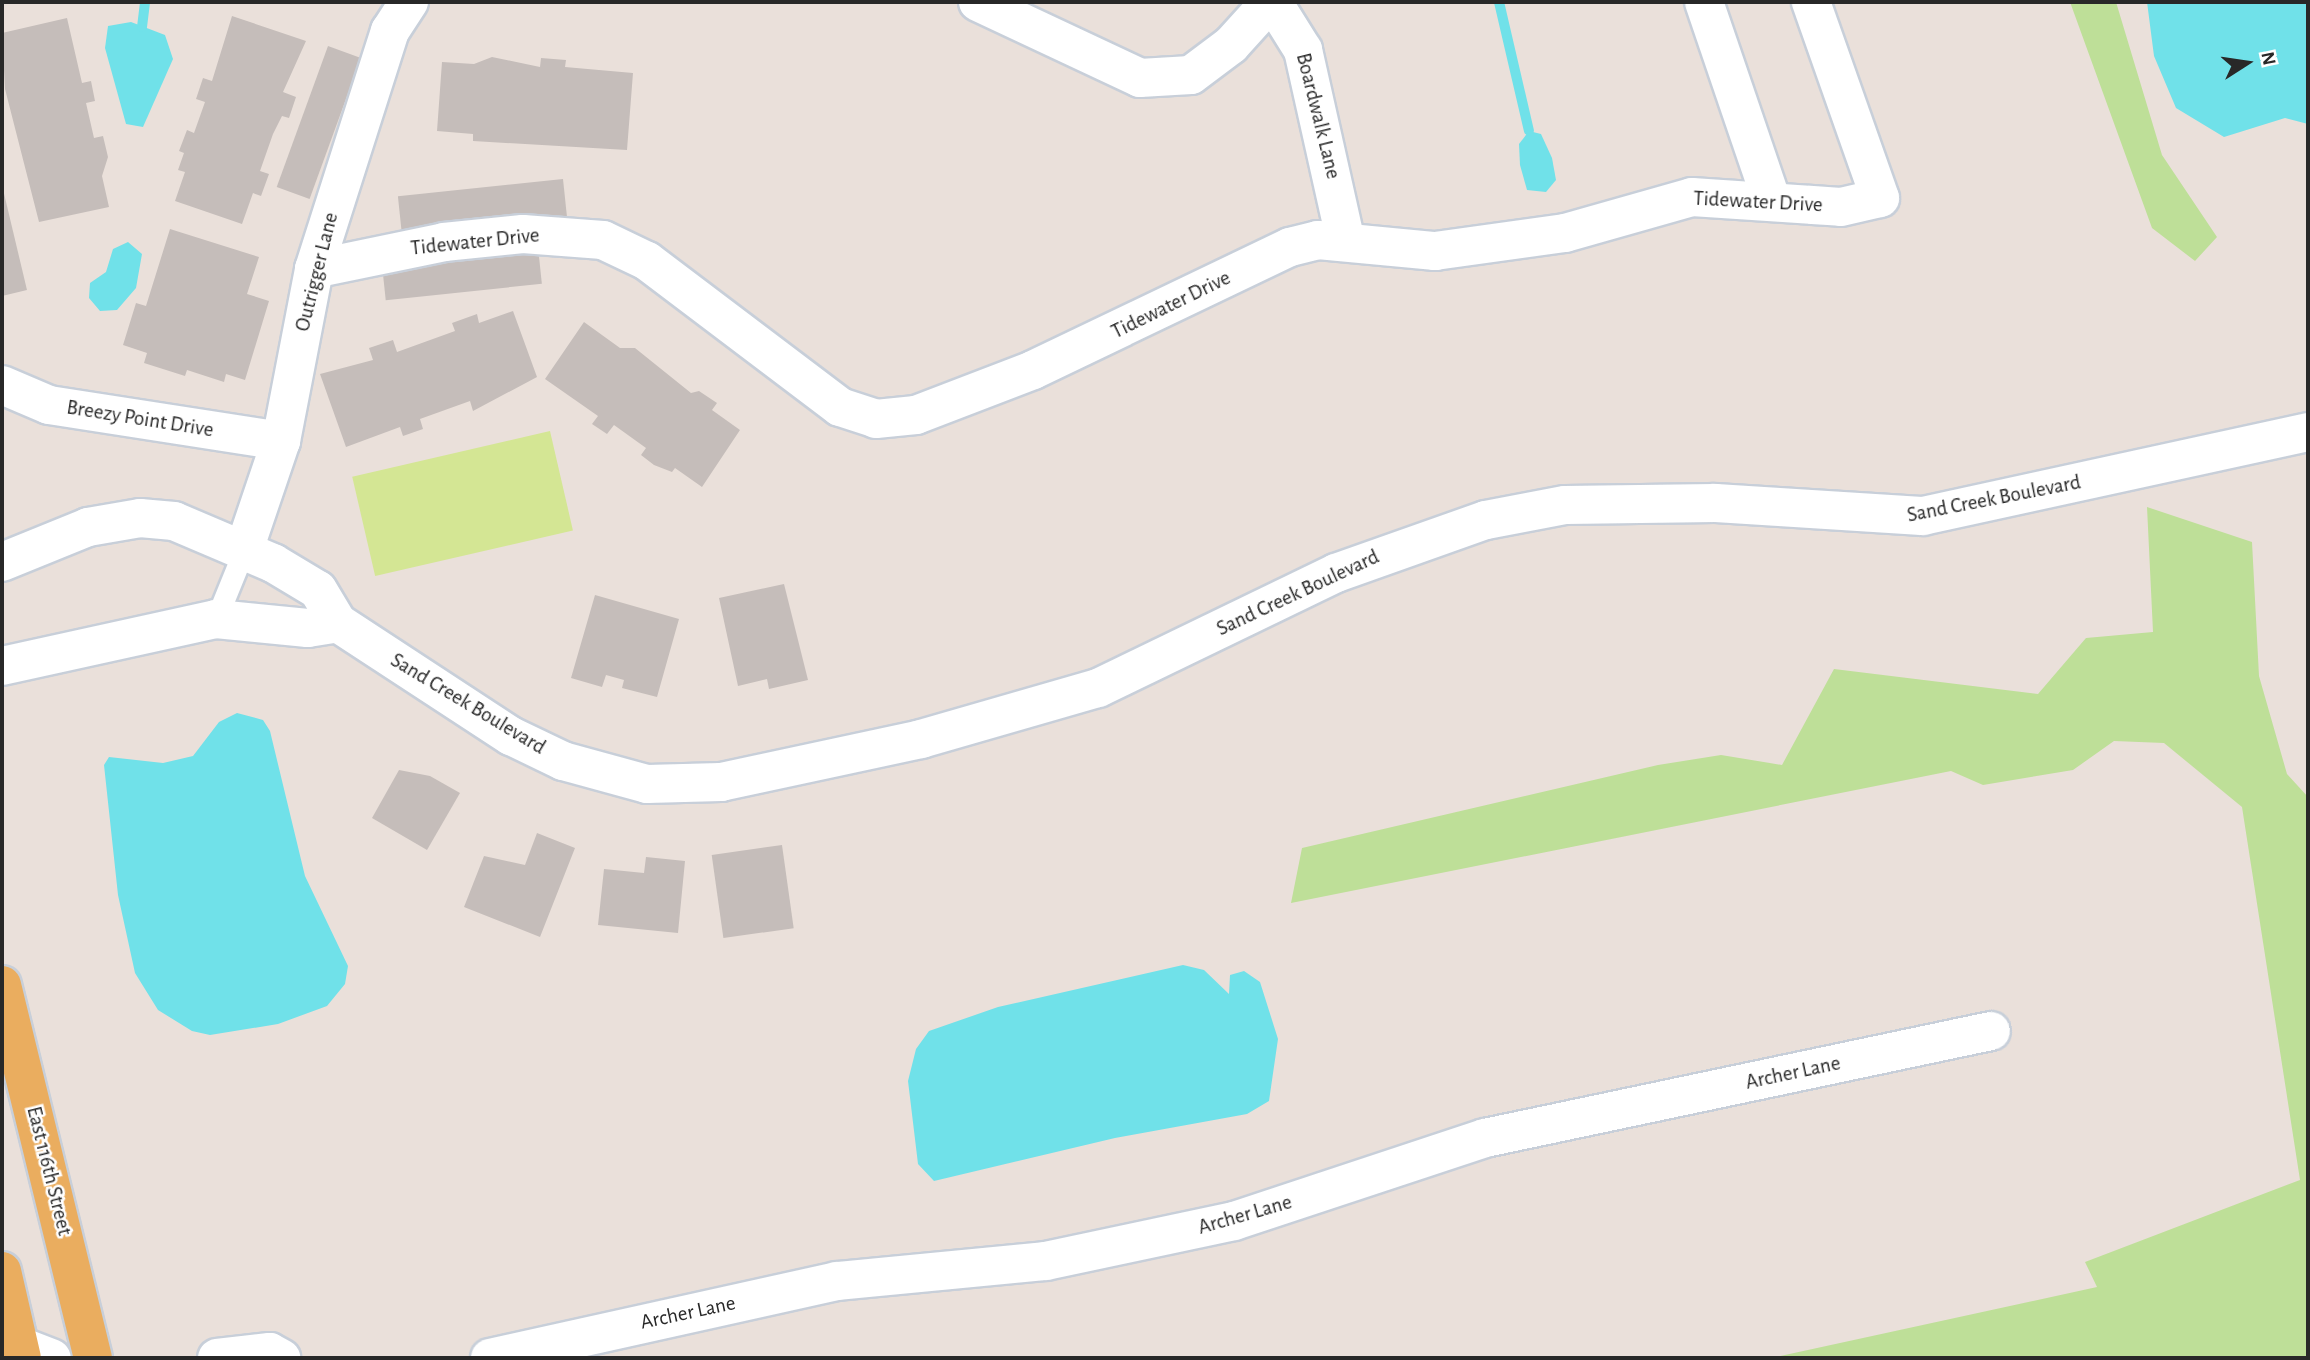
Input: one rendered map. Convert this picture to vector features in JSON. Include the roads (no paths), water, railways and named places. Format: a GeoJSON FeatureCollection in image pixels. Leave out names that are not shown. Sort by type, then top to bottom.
{"type":"FeatureCollection","features":[{"type":"Feature","properties":{"kind":"main road","name":"East 116th Street"},"geometry":{"type":"LineString","coordinates":[[2,985],[93,1358]]}},
{"type":"Feature","properties":{"kind":"main road"},"geometry":{"type":"LineString","coordinates":[[2,1271],[24,1353]]}},
{"type":"Feature","properties":{"kind":"street","name":"Outrigger Lane"},"geometry":{"type":"LineString","coordinates":[[244,550],[281,442],[314,269],[390,31],[409,2]]}},
{"type":"Feature","properties":{"kind":"street","name":"Boardwalk Lane"},"geometry":{"type":"LineString","coordinates":[[978,2],[1140,78],[1191,75],[1231,45],[1271,2],[1303,50],[1345,238]]}},
{"type":"Feature","properties":{"kind":"street"},"geometry":{"type":"LineString","coordinates":[[1704,2],[1771,199]]}},
{"type":"Feature","properties":{"kind":"street","name":"Tidewater Drive"},"geometry":{"type":"LineString","coordinates":[[314,269],[444,242],[523,234],[603,240],[647,261],[840,407],[876,419],[916,415],[1033,370],[1290,247],[1345,238],[1435,251],[1565,233],[1692,197],[1771,199],[1841,207],[1880,198],[1811,2]]}},
{"type":"Feature","properties":{"kind":"street","name":"Breezy Point Drive"},"geometry":{"type":"LineString","coordinates":[[2,385],[49,405],[281,442]]}},
{"type":"Feature","properties":{"kind":"street","name":"Sand Creek Boulevard"},"geometry":{"type":"LineString","coordinates":[[2,562],[88,527],[140,518],[174,522],[244,550],[318,590],[338,623],[511,736],[563,761],[647,784],[721,782],[921,739],[1098,688],[1336,573],[1486,520],[1565,505],[1715,503],[1923,516],[2308,432]]}},
{"type":"Feature","properties":{"kind":"street"},"geometry":{"type":"LineString","coordinates":[[2,666],[216,619],[308,628],[338,623]]}},
{"type":"Feature","properties":{"kind":"street","name":"Archer Lane"},"geometry":{"type":"LineString","coordinates":[[490,1358],[837,1281],[1046,1262],[1234,1222],[1485,1138],[1991,1031]]}},
{"type":"Feature","properties":{"kind":"street"},"geometry":{"type":"LineString","coordinates":[[217,1358],[270,1352],[281,1358]]}},
{"type":"Feature","properties":{"kind":"lane"},"geometry":{"type":"LineString","coordinates":[[216,619],[244,550]]}},
{"type":"Feature","properties":{"kind":"water"},"geometry":{"type":"Polygon","coordinates":[[[2147,2],[2308,2],[2308,124],[2285,118],[2224,137],[2176,108],[2154,56],[2147,2]]]}},
{"type":"Feature","properties":{"kind":"water"},"geometry":{"type":"Polygon","coordinates":[[[131,22],[165,35],[173,59],[143,127],[126,124],[105,48],[108,26],[131,22]]]}},
{"type":"Feature","properties":{"kind":"water"},"geometry":{"type":"Polygon","coordinates":[[[1529,131],[1541,134],[1552,158],[1556,180],[1546,192],[1527,190],[1520,165],[1519,144],[1529,131]]]}},
{"type":"Feature","properties":{"kind":"water"},"geometry":{"type":"Polygon","coordinates":[[[128,242],[142,254],[136,288],[117,310],[100,311],[89,298],[90,283],[106,272],[113,249],[128,242]]]}},
{"type":"Feature","properties":{"kind":"water"},"geometry":{"type":"Polygon","coordinates":[[[237,713],[263,720],[270,731],[305,876],[348,966],[345,984],[327,1006],[278,1024],[210,1035],[192,1031],[158,1010],[135,973],[118,895],[104,765],[109,757],[163,763],[193,756],[219,722],[237,713]]]}},
{"type":"Feature","properties":{"kind":"water"},"geometry":{"type":"Polygon","coordinates":[[[1183,965],[1204,970],[1229,994],[1230,975],[1244,971],[1260,982],[1278,1039],[1269,1101],[1247,1114],[1115,1138],[934,1181],[918,1164],[908,1081],[916,1049],[929,1031],[998,1007],[1183,965]]]}},
{"type":"Feature","properties":{"kind":"waterway"},"geometry":{"type":"LineString","coordinates":[[142,27],[145,2]]}},
{"type":"Feature","properties":{"kind":"waterway"},"geometry":{"type":"LineString","coordinates":[[1499,2],[1529,131]]}}]}
